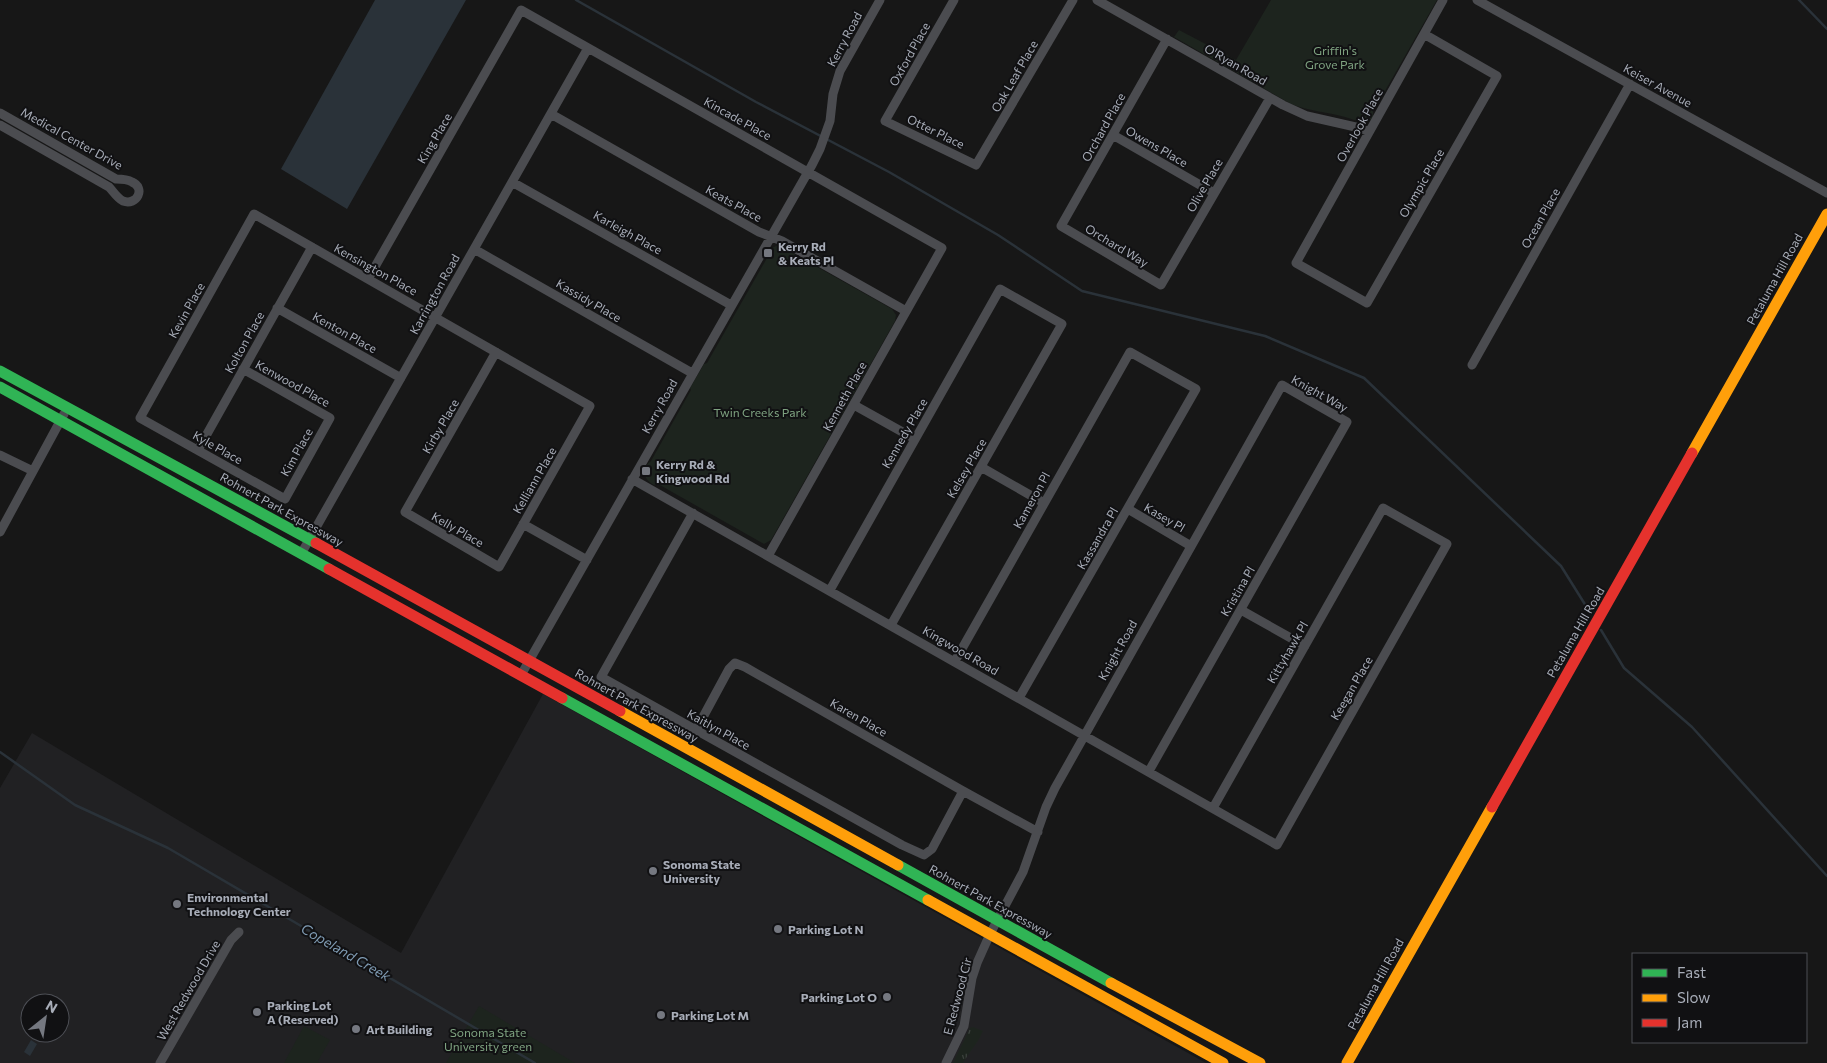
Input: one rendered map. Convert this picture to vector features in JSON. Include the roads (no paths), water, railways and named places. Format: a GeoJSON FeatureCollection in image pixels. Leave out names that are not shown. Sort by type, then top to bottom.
{"type":"FeatureCollection","features":[{"type":"Feature","properties":{"kind":"main road","name":"Petaluma Hill Road"},"geometry":{"type":"LineString","coordinates":[[1347,1063],[1827,214]]}},
{"type":"Feature","properties":{"kind":"main road","name":"Rohnert Park Expressway"},"geometry":{"type":"LineString","coordinates":[[0,371],[1260,1063]]}},
{"type":"Feature","properties":{"kind":"main road"},"geometry":{"type":"LineString","coordinates":[[0,387],[62,417],[301,554],[1223,1063]]}},
{"type":"Feature","properties":{"kind":"street","name":"Kerry Road"},"geometry":{"type":"LineString","coordinates":[[521,675],[820,149],[830,121],[833,94],[840,71],[880,0]]}},
{"type":"Feature","properties":{"kind":"street","name":"Oxford Place"},"geometry":{"type":"LineString","coordinates":[[886,121],[954,0]]}},
{"type":"Feature","properties":{"kind":"street","name":"Oak Leaf Place"},"geometry":{"type":"LineString","coordinates":[[976,164],[1072,0]]}},
{"type":"Feature","properties":{"kind":"street","name":"O'Ryan Road"},"geometry":{"type":"LineString","coordinates":[[1097,0],[1270,98],[1307,116],[1360,128],[1369,132]]}},
{"type":"Feature","properties":{"kind":"street","name":"Overlook Place"},"geometry":{"type":"LineString","coordinates":[[1296,263],[1443,0]]}},
{"type":"Feature","properties":{"kind":"street","name":"Keiser Avenue"},"geometry":{"type":"LineString","coordinates":[[1477,0],[1827,193]]}},
{"type":"Feature","properties":{"kind":"street","name":"Kincade Place"},"geometry":{"type":"LineString","coordinates":[[522,10],[942,248]]}},
{"type":"Feature","properties":{"kind":"street","name":"King Place"},"geometry":{"type":"LineString","coordinates":[[368,279],[522,10]]}},
{"type":"Feature","properties":{"kind":"street","name":"Olympic Place"},"geometry":{"type":"LineString","coordinates":[[1296,263],[1367,303],[1497,76],[1424,34]]}},
{"type":"Feature","properties":{"kind":"street","name":"Orchard Place"},"geometry":{"type":"LineString","coordinates":[[1061,226],[1166,39]]}},
{"type":"Feature","properties":{"kind":"street","name":"Karrington Road"},"geometry":{"type":"LineString","coordinates":[[301,554],[588,48]]}},
{"type":"Feature","properties":{"kind":"street","name":"Ocean Place"},"geometry":{"type":"LineString","coordinates":[[1472,365],[1630,84]]}},
{"type":"Feature","properties":{"kind":"street","name":"Olive Place"},"geometry":{"type":"LineString","coordinates":[[1161,285],[1270,98]]}},
{"type":"Feature","properties":{"kind":"street","name":"Medical Center Drive"},"geometry":{"type":"LineString","coordinates":[[0,113],[116,179],[133,182],[138,186],[138,197],[130,202],[123,201],[109,187],[0,125]]}},
{"type":"Feature","properties":{"kind":"street","name":"Keats Place"},"geometry":{"type":"LineString","coordinates":[[551,114],[759,232],[782,241],[906,311]]}},
{"type":"Feature","properties":{"kind":"street","name":"Otter Place"},"geometry":{"type":"LineString","coordinates":[[886,121],[976,164]]}},
{"type":"Feature","properties":{"kind":"street","name":"Owens Place"},"geometry":{"type":"LineString","coordinates":[[1112,135],[1214,193]]}},
{"type":"Feature","properties":{"kind":"street","name":"Karleigh Place"},"geometry":{"type":"LineString","coordinates":[[512,182],[731,305]]}},
{"type":"Feature","properties":{"kind":"street","name":"Kensington Place"},"geometry":{"type":"LineString","coordinates":[[254,214],[590,406]]}},
{"type":"Feature","properties":{"kind":"street","name":"Kevin Place"},"geometry":{"type":"LineString","coordinates":[[140,418],[254,214]]}},
{"type":"Feature","properties":{"kind":"street","name":"Orchard Way"},"geometry":{"type":"LineString","coordinates":[[1061,226],[1161,285]]}},
{"type":"Feature","properties":{"kind":"street","name":"Kolton Place"},"geometry":{"type":"LineString","coordinates":[[198,450],[312,247]]}},
{"type":"Feature","properties":{"kind":"street","name":"Kenneth Place"},"geometry":{"type":"LineString","coordinates":[[768,556],[942,248]]}},
{"type":"Feature","properties":{"kind":"street","name":"Kassidy Place"},"geometry":{"type":"LineString","coordinates":[[474,249],[692,373]]}},
{"type":"Feature","properties":{"kind":"street","name":"Kelsey Place"},"geometry":{"type":"LineString","coordinates":[[890,625],[1062,324],[1000,289]]}},
{"type":"Feature","properties":{"kind":"street","name":"Kennedy Place"},"geometry":{"type":"LineString","coordinates":[[830,590],[1000,289]]}},
{"type":"Feature","properties":{"kind":"street","name":"Kenton Place"},"geometry":{"type":"LineString","coordinates":[[277,308],[401,378]]}},
{"type":"Feature","properties":{"kind":"street","name":"Kirby Place"},"geometry":{"type":"LineString","coordinates":[[406,512],[496,352]]}},
{"type":"Feature","properties":{"kind":"street","name":"Kameron Pl"},"geometry":{"type":"LineString","coordinates":[[955,661],[1130,352],[1196,389]]}},
{"type":"Feature","properties":{"kind":"street","name":"Kenwood Place"},"geometry":{"type":"LineString","coordinates":[[243,369],[330,418]]}},
{"type":"Feature","properties":{"kind":"street","name":"Knight Way"},"geometry":{"type":"LineString","coordinates":[[1282,385],[1347,422]]}},
{"type":"Feature","properties":{"kind":"street","name":"Knight Road"},"geometry":{"type":"LineString","coordinates":[[990,934],[1022,872],[1055,788],[1282,385]]}},
{"type":"Feature","properties":{"kind":"street","name":"Kassandra Pl"},"geometry":{"type":"LineString","coordinates":[[1019,698],[1196,389]]}},
{"type":"Feature","properties":{"kind":"street"},"geometry":{"type":"LineString","coordinates":[[854,405],[915,439]]}},
{"type":"Feature","properties":{"kind":"street","name":"Kelliann Place"},"geometry":{"type":"LineString","coordinates":[[499,567],[590,406]]}},
{"type":"Feature","properties":{"kind":"street"},"geometry":{"type":"LineString","coordinates":[[0,532],[62,417]]}},
{"type":"Feature","properties":{"kind":"street","name":"Kyle Place"},"geometry":{"type":"LineString","coordinates":[[140,418],[285,499]]}},
{"type":"Feature","properties":{"kind":"street","name":"Kim Place"},"geometry":{"type":"LineString","coordinates":[[285,499],[330,418]]}},
{"type":"Feature","properties":{"kind":"street","name":"Kristina Pl"},"geometry":{"type":"LineString","coordinates":[[1149,771],[1347,422]]}},
{"type":"Feature","properties":{"kind":"street"},"geometry":{"type":"LineString","coordinates":[[0,455],[33,471]]}},
{"type":"Feature","properties":{"kind":"street"},"geometry":{"type":"LineString","coordinates":[[981,467],[1044,503]]}},
{"type":"Feature","properties":{"kind":"street","name":"Kingwood Road"},"geometry":{"type":"LineString","coordinates":[[632,479],[1277,845]]}},
{"type":"Feature","properties":{"kind":"street","name":"Keegan Place"},"geometry":{"type":"LineString","coordinates":[[1277,845],[1447,544],[1383,508]]}},
{"type":"Feature","properties":{"kind":"street","name":"Kittyhawk Pl"},"geometry":{"type":"LineString","coordinates":[[1213,808],[1383,508]]}},
{"type":"Feature","properties":{"kind":"street","name":"Kasey Pl"},"geometry":{"type":"LineString","coordinates":[[1128,509],[1190,546]]}},
{"type":"Feature","properties":{"kind":"street","name":"Kelly Place"},"geometry":{"type":"LineString","coordinates":[[406,512],[499,567]]}},
{"type":"Feature","properties":{"kind":"street","name":"Kaitlyn Place"},"geometry":{"type":"LineString","coordinates":[[693,513],[601,676],[902,845],[924,855],[932,849],[963,791]]}},
{"type":"Feature","properties":{"kind":"street"},"geometry":{"type":"LineString","coordinates":[[523,524],[587,560]]}},
{"type":"Feature","properties":{"kind":"street"},"geometry":{"type":"LineString","coordinates":[[1241,610],[1305,646]]}},
{"type":"Feature","properties":{"kind":"street","name":"Karen Place"},"geometry":{"type":"LineString","coordinates":[[696,730],[729,669],[735,663],[1038,832]]}},
{"type":"Feature","properties":{"kind":"street","name":"West Redwood Drive"},"geometry":{"type":"LineString","coordinates":[[160,1063],[231,940],[240,932]]}},
{"type":"Feature","properties":{"kind":"street","name":"E Redwood Cir"},"geometry":{"type":"LineString","coordinates":[[946,1063],[964,1026],[972,978],[990,934]]}},
{"type":"Feature","properties":{"kind":"waterway"},"geometry":{"type":"LineString","coordinates":[[576,0],[756,102],[889,172],[998,235],[1082,291],[1265,336],[1364,378],[1561,566],[1591,614]]}},
{"type":"Feature","properties":{"kind":"waterway"},"geometry":{"type":"LineString","coordinates":[[1799,0],[1827,29]]}},
{"type":"Feature","properties":{"kind":"waterway"},"geometry":{"type":"LineString","coordinates":[[1601,630],[1624,668],[1692,727],[1827,876]]}},
{"type":"Feature","properties":{"kind":"waterway","name":"Copeland Creek"},"geometry":{"type":"LineString","coordinates":[[0,752],[75,805],[168,848],[535,1063]]}},
{"type":"Feature","properties":{"kind":"place","name":"Kerry Rd & Keats Pl"},"geometry":{"type":"Point","coordinates":[768,253]}},
{"type":"Feature","properties":{"kind":"place","name":"Kerry Rd & Kingwood Rd"},"geometry":{"type":"Point","coordinates":[646,471]}},
{"type":"Feature","properties":{"kind":"place","name":"Sonoma State University"},"geometry":{"type":"Point","coordinates":[653,871]}},
{"type":"Feature","properties":{"kind":"place","name":"Environmental Technology Center"},"geometry":{"type":"Point","coordinates":[177,904]}},
{"type":"Feature","properties":{"kind":"place","name":"Parking Lot N"},"geometry":{"type":"Point","coordinates":[778,929]}},
{"type":"Feature","properties":{"kind":"place","name":"Parking Lot O"},"geometry":{"type":"Point","coordinates":[887,997]}},
{"type":"Feature","properties":{"kind":"place","name":"Parking Lot A (Reserved)"},"geometry":{"type":"Point","coordinates":[257,1012]}},
{"type":"Feature","properties":{"kind":"place","name":"Parking Lot M"},"geometry":{"type":"Point","coordinates":[661,1015]}},
{"type":"Feature","properties":{"kind":"place","name":"Art Building"},"geometry":{"type":"Point","coordinates":[356,1029]}},
{"type":"Feature","properties":{"kind":"park label","name":"Griffin's Grove Park"},"geometry":{"type":"Point","coordinates":[1335,57]}},
{"type":"Feature","properties":{"kind":"park label","name":"Twin Creeks Park"},"geometry":{"type":"Point","coordinates":[760,412]}},
{"type":"Feature","properties":{"kind":"park label","name":"Sonoma State University green"},"geometry":{"type":"Point","coordinates":[488,1039]}}]}
